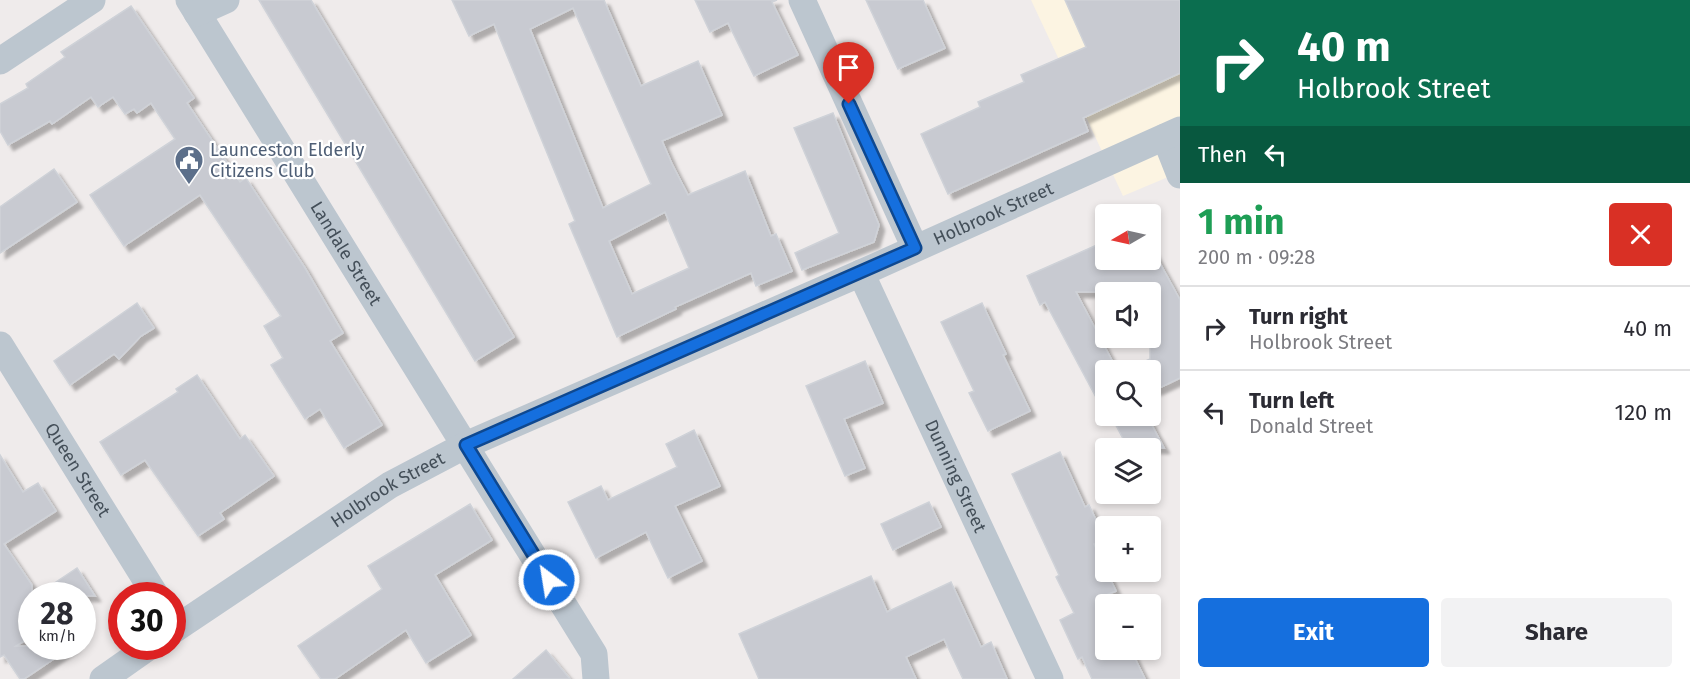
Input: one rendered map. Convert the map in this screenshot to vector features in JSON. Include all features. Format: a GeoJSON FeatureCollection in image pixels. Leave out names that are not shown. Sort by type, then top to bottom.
{"type":"FeatureCollection","features":[{"type":"Feature","properties":{"kind":"street"},"geometry":{"type":"LineString","coordinates":[[0,61],[92,0]]}},
{"type":"Feature","properties":{"kind":"street"},"geometry":{"type":"LineString","coordinates":[[193,7],[226,0]]}},
{"type":"Feature","properties":{"kind":"street"},"geometry":{"type":"LineString","coordinates":[[802,0],[915,248]]}},
{"type":"Feature","properties":{"kind":"street","name":"Landale Street"},"geometry":{"type":"LineString","coordinates":[[193,7],[594,654],[596,679]]}},
{"type":"Feature","properties":{"kind":"street"},"geometry":{"type":"LineString","coordinates":[[1172,133],[1180,175]]}},
{"type":"Feature","properties":{"kind":"street","name":"Holbrook Street"},"geometry":{"type":"LineString","coordinates":[[186,619],[390,485],[466,445],[861,273],[1172,133]]}},
{"type":"Feature","properties":{"kind":"street","name":"Dunning Street"},"geometry":{"type":"LineString","coordinates":[[861,273],[1050,679]]}},
{"type":"Feature","properties":{"kind":"street","name":"Queen Street"},"geometry":{"type":"LineString","coordinates":[[0,345],[147,582]]}},
{"type":"Feature","properties":{"kind":"street"},"geometry":{"type":"LineString","coordinates":[[103,679],[130,660]]}},
{"type":"Feature","properties":{"kind":"shaded area"},"geometry":{"type":"Polygon","coordinates":[[[1031,0],[1180,0],[1180,172],[1123,196],[1031,0]]]}},
{"type":"Feature","properties":{"kind":"building"},"geometry":{"type":"Polygon","coordinates":[[[259,0],[311,0],[514,337],[475,361],[259,0]]]}},
{"type":"Feature","properties":{"kind":"building"},"geometry":{"type":"Polygon","coordinates":[[[452,0],[604,0],[641,86],[698,61],[722,115],[662,141],[672,164],[688,195],[745,171],[771,236],[776,234],[792,271],[756,286],[751,273],[675,307],[676,309],[617,337],[569,224],[575,221],[494,24],[469,36],[452,0]],[[573,8],[530,29],[603,208],[651,184],[573,8]],[[665,212],[609,241],[632,294],[689,268],[665,212]]]}},
{"type":"Feature","properties":{"kind":"building"},"geometry":{"type":"Polygon","coordinates":[[[695,0],[777,0],[772,2],[798,55],[754,76],[728,23],[710,32],[695,0]]]}},
{"type":"Feature","properties":{"kind":"building"},"geometry":{"type":"Polygon","coordinates":[[[866,0],[923,0],[945,48],[898,69],[866,0]]]}},
{"type":"Feature","properties":{"kind":"building"},"geometry":{"type":"Polygon","coordinates":[[[1065,0],[1180,0],[1180,73],[1083,118],[1088,131],[948,194],[921,134],[980,107],[978,102],[1024,82],[1021,75],[1086,47],[1065,0]]]}},
{"type":"Feature","properties":{"kind":"building"},"geometry":{"type":"Polygon","coordinates":[[[131,6],[194,98],[187,103],[240,182],[246,178],[305,268],[343,333],[330,341],[382,425],[344,448],[320,409],[305,419],[271,365],[283,358],[264,326],[281,316],[200,195],[124,246],[90,195],[175,139],[151,103],[137,113],[134,109],[125,114],[113,97],[98,107],[91,97],[52,124],[50,121],[8,145],[0,131],[0,104],[28,88],[26,84],[65,57],[61,52],[131,6]]]}},
{"type":"Feature","properties":{"kind":"building"},"geometry":{"type":"Polygon","coordinates":[[[833,113],[879,225],[874,242],[802,270],[795,253],[839,233],[794,128],[833,113]]]}},
{"type":"Feature","properties":{"kind":"building"},"geometry":{"type":"Polygon","coordinates":[[[54,169],[77,202],[0,253],[0,207],[54,169]]]}},
{"type":"Feature","properties":{"kind":"building"},"geometry":{"type":"Polygon","coordinates":[[[1095,246],[1095,270],[1161,270],[1161,265],[1180,300],[1180,378],[1161,387],[1161,360],[1148,360],[1150,359],[1150,348],[1161,348],[1161,282],[1095,282],[1095,292],[1076,292],[1095,328],[1095,348],[1105,348],[1112,360],[1095,360],[1095,395],[1045,302],[1040,305],[1027,276],[1095,246]]]}},
{"type":"Feature","properties":{"kind":"building"},"geometry":{"type":"Polygon","coordinates":[[[137,303],[154,328],[141,336],[119,359],[114,354],[70,385],[54,361],[137,303]]]}},
{"type":"Feature","properties":{"kind":"building"},"geometry":{"type":"Polygon","coordinates":[[[982,303],[1006,354],[1003,355],[1030,411],[988,431],[969,393],[974,391],[941,322],[982,303]]]}},
{"type":"Feature","properties":{"kind":"building"},"geometry":{"type":"Polygon","coordinates":[[[865,361],[883,403],[844,419],[865,468],[845,476],[806,386],[865,361]]]}},
{"type":"Feature","properties":{"kind":"building"},"geometry":{"type":"Polygon","coordinates":[[[197,375],[240,439],[245,435],[274,476],[220,513],[224,519],[198,536],[145,460],[121,475],[100,442],[178,392],[176,389],[197,375]]]}},
{"type":"Feature","properties":{"kind":"building"},"geometry":{"type":"Polygon","coordinates":[[[1116,426],[1152,426],[1159,438],[1123,438],[1116,426]]]}},
{"type":"Feature","properties":{"kind":"building"},"geometry":{"type":"Polygon","coordinates":[[[694,430],[720,486],[675,506],[702,561],[668,578],[646,532],[596,558],[568,502],[601,486],[608,500],[677,467],[666,444],[694,430]]]}},
{"type":"Feature","properties":{"kind":"building"},"geometry":{"type":"Polygon","coordinates":[[[1060,452],[1085,507],[1089,505],[1095,518],[1095,582],[1112,582],[1116,591],[1108,594],[1095,594],[1095,660],[1136,660],[1145,679],[1092,679],[1082,657],[1078,659],[1060,620],[1074,613],[1012,474],[1060,452]]]}},
{"type":"Feature","properties":{"kind":"building"},"geometry":{"type":"Polygon","coordinates":[[[0,455],[23,492],[38,483],[56,511],[4,544],[30,582],[18,582],[18,645],[16,646],[18,646],[18,660],[52,660],[24,679],[20,679],[4,655],[0,657],[0,455]]]}},
{"type":"Feature","properties":{"kind":"building"},"geometry":{"type":"Polygon","coordinates":[[[929,502],[941,527],[893,550],[881,524],[929,502]]]}},
{"type":"Feature","properties":{"kind":"building"},"geometry":{"type":"Polygon","coordinates":[[[470,504],[492,540],[435,575],[471,635],[426,663],[406,630],[335,679],[321,679],[298,646],[382,589],[368,566],[470,504]]]}},
{"type":"Feature","properties":{"kind":"building"},"geometry":{"type":"Polygon","coordinates":[[[77,568],[86,582],[56,582],[77,568]]]}},
{"type":"Feature","properties":{"kind":"building"},"geometry":{"type":"Polygon","coordinates":[[[871,576],[887,612],[951,582],[981,647],[991,642],[1007,679],[963,679],[944,639],[906,657],[916,679],[759,679],[739,634],[871,576]]]}},
{"type":"Feature","properties":{"kind":"building"},"geometry":{"type":"Polygon","coordinates":[[[546,650],[570,679],[513,679],[546,650]]]}},
{"type":"Feature","properties":{"kind":"place","name":"Launceston Elderly Citizens Club"},"geometry":{"type":"Point","coordinates":[189,186]}},
{"type":"Feature","properties":{"kind":"route"},"geometry":{"type":"LineString","coordinates":[[549,580],[466,445],[915,248],[849,104]]}}]}
